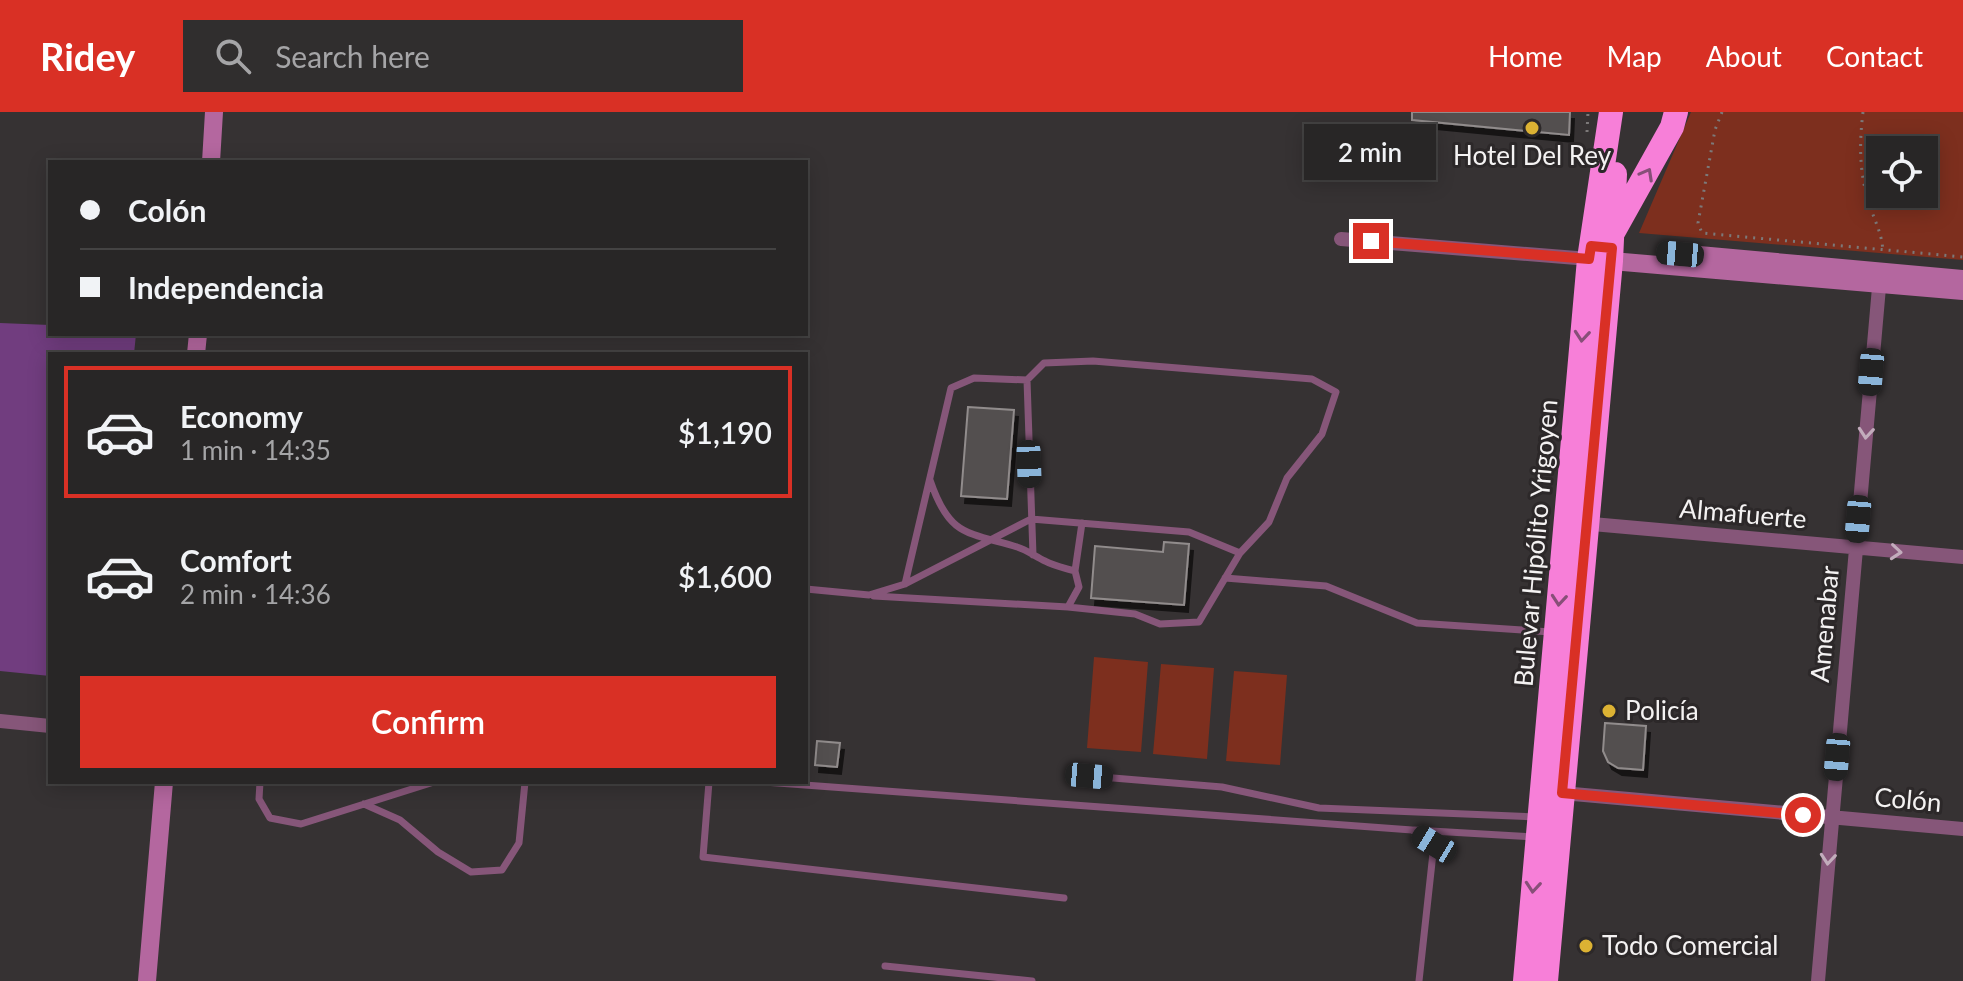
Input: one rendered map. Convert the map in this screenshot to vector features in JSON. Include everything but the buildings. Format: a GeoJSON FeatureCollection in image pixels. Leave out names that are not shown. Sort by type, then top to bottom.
{"type":"FeatureCollection","features":[{"type":"Feature","properties":{"kind":"highway","name":"Bulevar Hipólito Yrigoyen"},"geometry":{"type":"LineString","coordinates":[[1546,981],[1583,524],[1611,112]]}},
{"type":"Feature","properties":{"kind":"highway","name":"Bulevar Hipólito Yrigoyen"},"geometry":{"type":"LineString","coordinates":[[1603,249],[1617,112]]}},
{"type":"Feature","properties":{"kind":"highway"},"geometry":{"type":"LineString","coordinates":[[1603,249],[1672,127],[1676,112]]}},
{"type":"Feature","properties":{"kind":"highway","name":"Bulevar Hipólito Yrigoyen"},"geometry":{"type":"LineString","coordinates":[[1525,981],[1556,633],[1583,524]]}},
{"type":"Feature","properties":{"kind":"street"},"geometry":{"type":"LineString","coordinates":[[211,160],[214,112]]}},
{"type":"Feature","properties":{"kind":"street"},"geometry":{"type":"LineString","coordinates":[[1341,239],[1603,249],[1880,278],[1963,291]]}},
{"type":"Feature","properties":{"kind":"street"},"geometry":{"type":"LineString","coordinates":[[1880,278],[1963,279]]}},
{"type":"Feature","properties":{"kind":"street","name":"Amenabar"},"geometry":{"type":"LineString","coordinates":[[1818,981],[1880,278]]}},
{"type":"Feature","properties":{"kind":"street","name":"Almafuerte"},"geometry":{"type":"LineString","coordinates":[[1583,524],[1963,557]]}},
{"type":"Feature","properties":{"kind":"street"},"geometry":{"type":"LineString","coordinates":[[0,721],[48,726]]}},
{"type":"Feature","properties":{"kind":"street"},"geometry":{"type":"LineString","coordinates":[[147,981],[164,784]]}},
{"type":"Feature","properties":{"kind":"street","name":"Colón"},"geometry":{"type":"LineString","coordinates":[[1562,793],[1963,829]]}},
{"type":"Feature","properties":{"kind":"lane"},"geometry":{"type":"LineString","coordinates":[[808,589],[1068,607],[1135,614],[1160,624],[1199,622],[1240,553],[1269,522],[1287,478],[1322,434],[1336,392],[1312,379],[1093,361],[1044,363],[1027,380],[1033,555]]}},
{"type":"Feature","properties":{"kind":"lane"},"geometry":{"type":"LineString","coordinates":[[905,584],[951,388],[974,378],[1027,380]]}},
{"type":"Feature","properties":{"kind":"lane"},"geometry":{"type":"LineString","coordinates":[[929,478],[940,508],[956,527],[986,540],[1020,548],[1075,571]]}},
{"type":"Feature","properties":{"kind":"lane"},"geometry":{"type":"LineString","coordinates":[[869,595],[905,584],[1031,519],[1189,532],[1240,553]]}},
{"type":"Feature","properties":{"kind":"lane"},"geometry":{"type":"LineString","coordinates":[[1068,607],[1079,587],[1075,571],[1082,523]]}},
{"type":"Feature","properties":{"kind":"lane"},"geometry":{"type":"LineString","coordinates":[[1225,578],[1326,586],[1417,623],[1556,633]]}},
{"type":"Feature","properties":{"kind":"lane"},"geometry":{"type":"LineString","coordinates":[[1089,776],[1222,787],[1319,808],[1538,827]]}},
{"type":"Feature","properties":{"kind":"lane"},"geometry":{"type":"LineString","coordinates":[[260,784],[259,799],[270,818],[301,824],[428,784]]}},
{"type":"Feature","properties":{"kind":"lane"},"geometry":{"type":"LineString","coordinates":[[364,804],[400,820],[438,852],[471,872],[502,870],[519,843],[525,784]]}},
{"type":"Feature","properties":{"kind":"lane"},"geometry":{"type":"LineString","coordinates":[[709,784],[703,857],[1064,898]]}},
{"type":"Feature","properties":{"kind":"lane"},"geometry":{"type":"LineString","coordinates":[[791,784],[1412,830],[1538,827]]}},
{"type":"Feature","properties":{"kind":"lane"},"geometry":{"type":"LineString","coordinates":[[1412,830],[1434,844],[1419,981]]}},
{"type":"Feature","properties":{"kind":"lane"},"geometry":{"type":"LineString","coordinates":[[885,966],[1032,981]]}},
{"type":"Feature","properties":{"kind":"path"},"geometry":{"type":"LineString","coordinates":[[1722,112],[1715,130],[1698,223],[1702,233],[1963,257]]}},
{"type":"Feature","properties":{"kind":"path"},"geometry":{"type":"LineString","coordinates":[[1863,112],[1859,144],[1861,170],[1871,210],[1881,231],[1883,250],[1880,278]]}},
{"type":"Feature","properties":{"kind":"shaded area"},"geometry":{"type":"Polygon","coordinates":[[[1691,112],[1963,112],[1963,260],[1639,233],[1691,112]]]}},
{"type":"Feature","properties":{"kind":"shaded area"},"geometry":{"type":"Polygon","coordinates":[[[0,323],[48,325],[48,336],[136,336],[134,352],[48,352],[48,676],[0,671],[0,323]]]}},
{"type":"Feature","properties":{"kind":"shaded area"},"geometry":{"type":"Polygon","coordinates":[[[1094,657],[1148,662],[1141,752],[1087,748],[1094,657]]]}},
{"type":"Feature","properties":{"kind":"shaded area"},"geometry":{"type":"Polygon","coordinates":[[[1161,664],[1214,668],[1207,759],[1153,754],[1161,664]]]}},
{"type":"Feature","properties":{"kind":"shaded area"},"geometry":{"type":"Polygon","coordinates":[[[1234,671],[1287,675],[1280,765],[1226,761],[1234,671]]]}},
{"type":"Feature","properties":{"kind":"place","name":"Hotel Del Rey"},"geometry":{"type":"Point","coordinates":[1532,128]}},
{"type":"Feature","properties":{"kind":"place","name":"Policía"},"geometry":{"type":"Point","coordinates":[1609,711]}},
{"type":"Feature","properties":{"kind":"place","name":"Todo Comercial"},"geometry":{"type":"Point","coordinates":[1586,946]}},
{"type":"Feature","properties":{"kind":"route"},"geometry":{"type":"LineString","coordinates":[[1371,241],[1589,259],[1591,246],[1612,248],[1562,793],[1803,815]]}}]}
